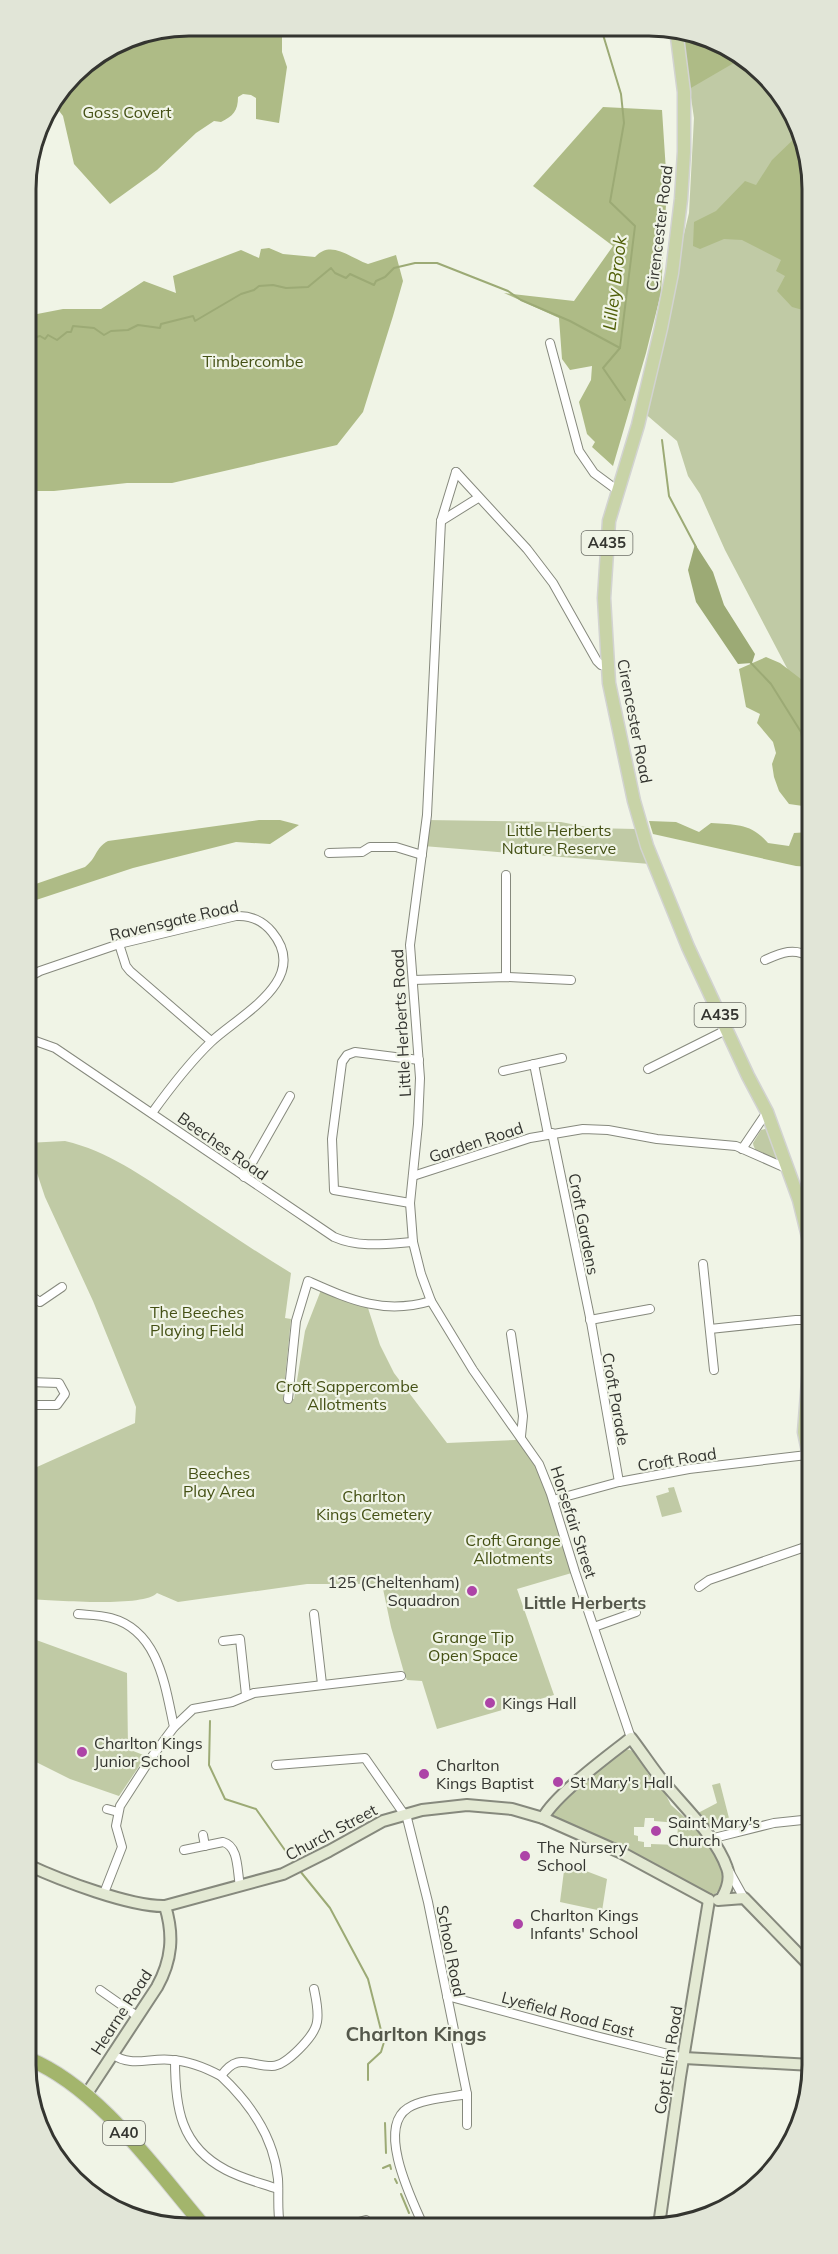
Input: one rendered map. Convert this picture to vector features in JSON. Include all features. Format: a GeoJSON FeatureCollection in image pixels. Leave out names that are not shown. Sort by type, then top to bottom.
{"type":"FeatureCollection","features":[{"type":"Feature","properties":{"kind":"highway","name":"A40"},"geometry":{"type":"LineString","coordinates":[[36,2063],[66,2079],[106,2113],[197,2218]]}},
{"type":"Feature","properties":{"kind":"main road","name":"Cirencester Road"},"geometry":{"type":"LineString","coordinates":[[677,39],[685,122],[683,179],[677,236],[669,292],[649,379],[638,425],[609,521],[604,620],[607,666],[612,704],[642,832],[688,947],[767,1112],[789,1169],[802,1215]]}},
{"type":"Feature","properties":{"kind":"street"},"geometry":{"type":"LineString","coordinates":[[549,343],[579,451],[594,473],[617,490]]}},
{"type":"Feature","properties":{"kind":"street","name":"Little Herberts Road"},"geometry":{"type":"LineString","coordinates":[[478,498],[456,472],[441,521],[427,815],[410,945],[419,1060],[418,1124],[410,1203],[413,1242],[431,1301],[473,1370],[521,1436]]}},
{"type":"Feature","properties":{"kind":"street"},"geometry":{"type":"LineString","coordinates":[[441,521],[478,498],[527,549],[553,583],[597,661],[607,666]]}},
{"type":"Feature","properties":{"kind":"street"},"geometry":{"type":"LineString","coordinates":[[329,853],[362,852],[370,847],[396,847],[422,855]]}},
{"type":"Feature","properties":{"kind":"street"},"geometry":{"type":"LineString","coordinates":[[506,875],[506,976]]}},
{"type":"Feature","properties":{"kind":"street","name":"Ravensgate Road"},"geometry":{"type":"LineString","coordinates":[[36,973],[119,944],[240,916],[259,921],[271,931],[279,943],[282,956],[277,982],[264,999],[211,1041],[152,1113]]}},
{"type":"Feature","properties":{"kind":"street"},"geometry":{"type":"LineString","coordinates":[[119,944],[126,966],[130,971],[211,1041]]}},
{"type":"Feature","properties":{"kind":"street"},"geometry":{"type":"LineString","coordinates":[[765,960],[789,951],[802,953]]}},
{"type":"Feature","properties":{"kind":"street"},"geometry":{"type":"LineString","coordinates":[[413,980],[506,976],[571,980]]}},
{"type":"Feature","properties":{"kind":"street"},"geometry":{"type":"LineString","coordinates":[[648,1070],[726,1030]]}},
{"type":"Feature","properties":{"kind":"street","name":"Beeches Road"},"geometry":{"type":"LineString","coordinates":[[36,1041],[55,1048],[340,1240],[364,1244],[413,1242]]}},
{"type":"Feature","properties":{"kind":"street"},"geometry":{"type":"LineString","coordinates":[[410,1203],[334,1190],[332,1139],[342,1062],[347,1055],[358,1052],[419,1060]]}},
{"type":"Feature","properties":{"kind":"street"},"geometry":{"type":"LineString","coordinates":[[503,1071],[562,1058]]}},
{"type":"Feature","properties":{"kind":"street","name":"Garden Road"},"geometry":{"type":"LineString","coordinates":[[534,1064],[550,1133]]}},
{"type":"Feature","properties":{"kind":"street"},"geometry":{"type":"LineString","coordinates":[[244,1177],[290,1096]]}},
{"type":"Feature","properties":{"kind":"street"},"geometry":{"type":"LineString","coordinates":[[742,1149],[767,1112]]}},
{"type":"Feature","properties":{"kind":"street","name":"Garden Road"},"geometry":{"type":"LineString","coordinates":[[413,1176],[550,1133],[595,1128],[657,1139],[729,1145],[789,1169]]}},
{"type":"Feature","properties":{"kind":"street","name":"Croft Gardens"},"geometry":{"type":"LineString","coordinates":[[550,1133],[590,1320],[619,1482]]}},
{"type":"Feature","properties":{"kind":"street"},"geometry":{"type":"LineString","coordinates":[[703,1264],[714,1370]]}},
{"type":"Feature","properties":{"kind":"street"},"geometry":{"type":"LineString","coordinates":[[288,1399],[296,1321],[308,1281],[381,1307],[404,1308],[431,1301]]}},
{"type":"Feature","properties":{"kind":"street"},"geometry":{"type":"LineString","coordinates":[[36,1300],[40,1302],[62,1287]]}},
{"type":"Feature","properties":{"kind":"street"},"geometry":{"type":"LineString","coordinates":[[590,1320],[650,1309]]}},
{"type":"Feature","properties":{"kind":"street"},"geometry":{"type":"LineString","coordinates":[[710,1329],[802,1320]]}},
{"type":"Feature","properties":{"kind":"street"},"geometry":{"type":"LineString","coordinates":[[511,1334],[523,1416],[521,1436]]}},
{"type":"Feature","properties":{"kind":"street"},"geometry":{"type":"LineString","coordinates":[[36,1382],[59,1383],[65,1394],[57,1405],[36,1405]]}},
{"type":"Feature","properties":{"kind":"street","name":"Horsefair Street"},"geometry":{"type":"LineString","coordinates":[[521,1436],[539,1464],[553,1500],[574,1572],[631,1738],[660,1778],[710,1839],[744,1898],[802,1958]]}},
{"type":"Feature","properties":{"kind":"street","name":"Croft Road"},"geometry":{"type":"LineString","coordinates":[[553,1500],[619,1482],[694,1468],[802,1461]]}},
{"type":"Feature","properties":{"kind":"street"},"geometry":{"type":"LineString","coordinates":[[699,1587],[709,1580],[802,1548]]}},
{"type":"Feature","properties":{"kind":"street"},"geometry":{"type":"LineString","coordinates":[[594,1627],[636,1612]]}},
{"type":"Feature","properties":{"kind":"street"},"geometry":{"type":"LineString","coordinates":[[78,1614],[116,1620],[130,1627],[144,1639],[159,1663],[174,1727]]}},
{"type":"Feature","properties":{"kind":"street"},"geometry":{"type":"LineString","coordinates":[[314,1614],[322,1684]]}},
{"type":"Feature","properties":{"kind":"street"},"geometry":{"type":"LineString","coordinates":[[223,1641],[240,1639],[246,1695]]}},
{"type":"Feature","properties":{"kind":"street"},"geometry":{"type":"LineString","coordinates":[[104,1893],[122,1847],[116,1826],[118,1812],[124,1798],[174,1727],[193,1709],[232,1702],[261,1691],[401,1676]]}},
{"type":"Feature","properties":{"kind":"street"},"geometry":{"type":"LineString","coordinates":[[543,1818],[562,1797],[631,1738]]}},
{"type":"Feature","properties":{"kind":"street"},"geometry":{"type":"LineString","coordinates":[[276,1765],[365,1758],[405,1814]]}},
{"type":"Feature","properties":{"kind":"street","name":"Church Street"},"geometry":{"type":"LineString","coordinates":[[165,1906],[283,1874],[383,1821],[405,1814],[467,1805],[512,1809],[543,1818],[622,1853],[709,1900]]}},
{"type":"Feature","properties":{"kind":"street"},"geometry":{"type":"LineString","coordinates":[[107,1809],[118,1812]]}},
{"type":"Feature","properties":{"kind":"street","name":"School Road"},"geometry":{"type":"LineString","coordinates":[[405,1814],[428,1902],[467,2094],[467,2125]]}},
{"type":"Feature","properties":{"kind":"street"},"geometry":{"type":"LineString","coordinates":[[710,1839],[774,1823],[802,1820]]}},
{"type":"Feature","properties":{"kind":"street"},"geometry":{"type":"LineString","coordinates":[[203,1835],[205,1846]]}},
{"type":"Feature","properties":{"kind":"street"},"geometry":{"type":"LineString","coordinates":[[184,1850],[223,1842],[231,1845],[234,1850],[240,1886]]}},
{"type":"Feature","properties":{"kind":"street"},"geometry":{"type":"LineString","coordinates":[[36,1868],[104,1893],[150,1906],[165,1906]]}},
{"type":"Feature","properties":{"kind":"street"},"geometry":{"type":"LineString","coordinates":[[722,1898],[729,1881],[728,1870]]}},
{"type":"Feature","properties":{"kind":"street"},"geometry":{"type":"LineString","coordinates":[[709,1900],[744,1898]]}},
{"type":"Feature","properties":{"kind":"street","name":"Copt Elm Road"},"geometry":{"type":"LineString","coordinates":[[660,2218],[709,1900]]}},
{"type":"Feature","properties":{"kind":"street","name":"Hearne Road"},"geometry":{"type":"LineString","coordinates":[[86,2095],[162,1978],[169,1960],[171,1932],[165,1906]]}},
{"type":"Feature","properties":{"kind":"street"},"geometry":{"type":"LineString","coordinates":[[221,2076],[230,2064],[237,2061],[271,2066],[285,2061],[306,2041],[316,2026],[314,1989]]}},
{"type":"Feature","properties":{"kind":"street"},"geometry":{"type":"LineString","coordinates":[[100,1990],[137,2016]]}},
{"type":"Feature","properties":{"kind":"street","name":"Lyefield Road East"},"geometry":{"type":"LineString","coordinates":[[447,1996],[596,2037],[684,2058]]}},
{"type":"Feature","properties":{"kind":"street"},"geometry":{"type":"LineString","coordinates":[[112,2054],[121,2060],[132,2062],[175,2060],[197,2065],[221,2076],[245,2099],[264,2130],[276,2165],[280,2218]]}},
{"type":"Feature","properties":{"kind":"street"},"geometry":{"type":"LineString","coordinates":[[684,2058],[802,2064]]}},
{"type":"Feature","properties":{"kind":"street"},"geometry":{"type":"LineString","coordinates":[[175,2060],[177,2108],[184,2127],[195,2144],[225,2170],[278,2189]]}},
{"type":"Feature","properties":{"kind":"street"},"geometry":{"type":"LineString","coordinates":[[420,2218],[406,2185],[397,2155],[398,2120],[402,2112],[414,2105],[467,2094]]}},
{"type":"Feature","properties":{"kind":"green space","name":"Goss Covert"},"geometry":{"type":"Polygon","coordinates":[[[189,36],[282,36],[282,52],[287,67],[279,123],[256,119],[256,98],[243,94],[238,97],[236,109],[232,115],[221,122],[214,121],[196,133],[157,170],[110,204],[74,164],[63,116],[59,110],[62,104],[74,88],[96,68],[121,52],[150,41],[189,36]]]}},
{"type":"Feature","properties":{"kind":"green space"},"geometry":{"type":"Polygon","coordinates":[[[682,40],[717,52],[735,63],[684,92],[682,40]]]}},
{"type":"Feature","properties":{"kind":"green space"},"geometry":{"type":"Polygon","coordinates":[[[683,40],[717,52],[734,62],[757,81],[786,121],[794,140],[801,169],[802,697],[725,550],[700,494],[688,476],[677,441],[642,411],[689,213],[694,118],[683,40]]]}},
{"type":"Feature","properties":{"kind":"green space"},"geometry":{"type":"Polygon","coordinates":[[[603,107],[662,110],[667,187],[661,293],[613,466],[592,447],[595,442],[587,434],[579,402],[591,380],[592,366],[570,370],[562,359],[559,318],[504,293],[574,301],[613,246],[533,186],[603,107]]]}},
{"type":"Feature","properties":{"kind":"green space"},"geometry":{"type":"Polygon","coordinates":[[[794,139],[801,169],[802,189],[802,310],[792,307],[777,291],[785,276],[776,271],[781,260],[742,240],[724,239],[700,249],[693,246],[694,222],[716,211],[745,181],[756,185],[772,160],[794,139]]]}},
{"type":"Feature","properties":{"kind":"green space","name":"Timbercombe"},"geometry":{"type":"Polygon","coordinates":[[[269,248],[283,254],[315,257],[321,252],[334,250],[368,264],[396,255],[403,281],[393,316],[363,412],[337,445],[172,483],[127,483],[36,491],[36,314],[63,309],[101,309],[144,281],[176,293],[173,276],[241,250],[259,258],[261,249],[269,248]]]}},
{"type":"Feature","properties":{"kind":"green space"},"geometry":{"type":"Polygon","coordinates":[[[766,657],[780,663],[802,680],[802,806],[789,804],[779,791],[772,764],[776,753],[773,742],[757,723],[760,714],[746,707],[739,669],[766,657]]]}},
{"type":"Feature","properties":{"kind":"green space"},"geometry":{"type":"Polygon","coordinates":[[[259,820],[280,820],[299,825],[270,844],[236,842],[133,868],[36,900],[36,884],[85,867],[108,841],[259,820]]]}},
{"type":"Feature","properties":{"kind":"green space","name":"Little Herberts Nature Reserve"},"geometry":{"type":"Polygon","coordinates":[[[426,820],[561,822],[591,828],[636,829],[650,864],[423,846],[426,820]]]}},
{"type":"Feature","properties":{"kind":"green space"},"geometry":{"type":"Polygon","coordinates":[[[649,821],[676,822],[699,832],[711,823],[742,826],[762,836],[768,843],[789,846],[794,833],[802,832],[802,866],[796,866],[653,834],[649,821]]]}},
{"type":"Feature","properties":{"kind":"green space"},"geometry":{"type":"Polygon","coordinates":[[[761,1130],[768,1130],[778,1154],[776,1158],[761,1155],[754,1147],[753,1143],[761,1130]]]}},
{"type":"Feature","properties":{"kind":"green space"},"geometry":{"type":"Polygon","coordinates":[[[65,1141],[81,1145],[124,1165],[291,1273],[285,1318],[291,1319],[283,1398],[294,1399],[305,1331],[321,1290],[367,1305],[380,1345],[394,1373],[447,1443],[515,1440],[521,1436],[539,1464],[575,1572],[517,1589],[554,1695],[437,1729],[422,1681],[407,1680],[405,1676],[382,1584],[307,1584],[178,1602],[157,1593],[148,1598],[116,1602],[36,1599],[36,1467],[135,1423],[136,1407],[93,1301],[45,1197],[36,1170],[36,1143],[65,1141]]]}},
{"type":"Feature","properties":{"kind":"green space"},"geometry":{"type":"Polygon","coordinates":[[[674,1487],[682,1512],[662,1517],[656,1496],[669,1492],[668,1488],[674,1487]]]}},
{"type":"Feature","properties":{"kind":"green space","name":"Charlton Kings Junior School"},"geometry":{"type":"Polygon","coordinates":[[[36,1640],[127,1673],[128,1749],[146,1756],[119,1796],[70,1779],[36,1762],[36,1640]]]}},
{"type":"Feature","properties":{"kind":"green space"},"geometry":{"type":"Polygon","coordinates":[[[625,1749],[634,1751],[649,1775],[665,1793],[671,1805],[692,1824],[725,1869],[724,1881],[720,1890],[711,1897],[553,1816],[552,1811],[564,1798],[625,1749]],[[645,1818],[644,1827],[634,1827],[634,1835],[638,1836],[638,1841],[644,1842],[644,1847],[651,1847],[651,1844],[677,1845],[678,1823],[654,1821],[654,1818],[645,1818]]]}},
{"type":"Feature","properties":{"kind":"green space"},"geometry":{"type":"Polygon","coordinates":[[[720,1783],[731,1826],[711,1831],[698,1813],[717,1803],[712,1785],[720,1783]]]}},
{"type":"Feature","properties":{"kind":"green space"},"geometry":{"type":"Polygon","coordinates":[[[565,1863],[607,1879],[602,1911],[560,1902],[565,1863]]]}},
{"type":"Feature","properties":{"kind":"shaded area"},"geometry":{"type":"Polygon","coordinates":[[[695,544],[713,572],[724,605],[755,654],[752,663],[738,664],[696,602],[688,570],[695,544]]]}},
{"type":"Feature","properties":{"kind":"waterway","name":"Lilley Brook"},"geometry":{"type":"LineString","coordinates":[[603,36],[621,94],[624,123],[610,202],[635,226],[620,348],[603,368],[625,400]]}},
{"type":"Feature","properties":{"kind":"waterway"},"geometry":{"type":"LineString","coordinates":[[36,337],[40,336],[45,339],[48,335],[57,340],[67,332],[71,332],[73,326],[94,328],[104,335],[111,331],[128,330],[138,325],[160,328],[161,324],[193,316],[195,321],[259,286],[308,287],[331,268],[335,273],[346,278],[350,274],[374,285],[394,268],[415,263],[437,263],[508,291],[521,300],[570,321],[620,348]]}},
{"type":"Feature","properties":{"kind":"waterway","name":"Lilley Brook"},"geometry":{"type":"LineString","coordinates":[[662,440],[669,496],[696,547]]}},
{"type":"Feature","properties":{"kind":"waterway","name":"Lilley Brook"},"geometry":{"type":"LineString","coordinates":[[750,662],[771,684],[801,732],[802,737]]}},
{"type":"Feature","properties":{"kind":"waterway"},"geometry":{"type":"LineString","coordinates":[[210,1721],[209,1765],[225,1799],[256,1809],[294,1863]]}},
{"type":"Feature","properties":{"kind":"waterway"},"geometry":{"type":"LineString","coordinates":[[300,1871],[330,1908],[368,1979],[384,2042],[381,2052],[368,2064],[368,2080]]}},
{"type":"Feature","properties":{"kind":"waterway"},"geometry":{"type":"LineString","coordinates":[[385,2123],[386,2153]]}},
{"type":"Feature","properties":{"kind":"waterway"},"geometry":{"type":"LineString","coordinates":[[383,2168],[390,2165],[391,2169]]}},
{"type":"Feature","properties":{"kind":"waterway"},"geometry":{"type":"LineString","coordinates":[[395,2179],[397,2183]]}},
{"type":"Feature","properties":{"kind":"waterway"},"geometry":{"type":"LineString","coordinates":[[401,2194],[409,2213]]}},
{"type":"Feature","properties":{"kind":"place","name":"125 (Cheltenham) Squadron"},"geometry":{"type":"Point","coordinates":[472,1591]}},
{"type":"Feature","properties":{"kind":"place","name":"Kings Hall"},"geometry":{"type":"Point","coordinates":[490,1703]}},
{"type":"Feature","properties":{"kind":"place","name":"Charlton Kings Junior School"},"geometry":{"type":"Point","coordinates":[82,1752]}},
{"type":"Feature","properties":{"kind":"place","name":"Charlton Kings Baptist"},"geometry":{"type":"Point","coordinates":[424,1774]}},
{"type":"Feature","properties":{"kind":"place","name":"St Mary's Hall"},"geometry":{"type":"Point","coordinates":[558,1782]}},
{"type":"Feature","properties":{"kind":"place","name":"Saint Mary's Church"},"geometry":{"type":"Point","coordinates":[656,1831]}},
{"type":"Feature","properties":{"kind":"place","name":"The Nursery School"},"geometry":{"type":"Point","coordinates":[525,1856]}},
{"type":"Feature","properties":{"kind":"place","name":"Charlton Kings Infants' School"},"geometry":{"type":"Point","coordinates":[518,1924]}},
{"type":"Feature","properties":{"kind":"district","name":"Little Herberts"},"geometry":{"type":"Point","coordinates":[585,1603]}},
{"type":"Feature","properties":{"kind":"district","name":"Charlton Kings"},"geometry":{"type":"Point","coordinates":[416,2034]}},
{"type":"Feature","properties":{"kind":"park label","name":"The Beeches Playing Field"},"geometry":{"type":"Point","coordinates":[197,1321]}},
{"type":"Feature","properties":{"kind":"park label","name":"Croft Sappercombe Allotments"},"geometry":{"type":"Point","coordinates":[347,1395]}},
{"type":"Feature","properties":{"kind":"park label","name":"Beeches Play Area"},"geometry":{"type":"Point","coordinates":[219,1482]}},
{"type":"Feature","properties":{"kind":"park label","name":"Charlton Kings Cemetery"},"geometry":{"type":"Point","coordinates":[374,1505]}},
{"type":"Feature","properties":{"kind":"park label","name":"Croft Grange Allotments"},"geometry":{"type":"Point","coordinates":[513,1549]}},
{"type":"Feature","properties":{"kind":"park label","name":"Grange Tip Open Space"},"geometry":{"type":"Point","coordinates":[473,1646]}}]}
